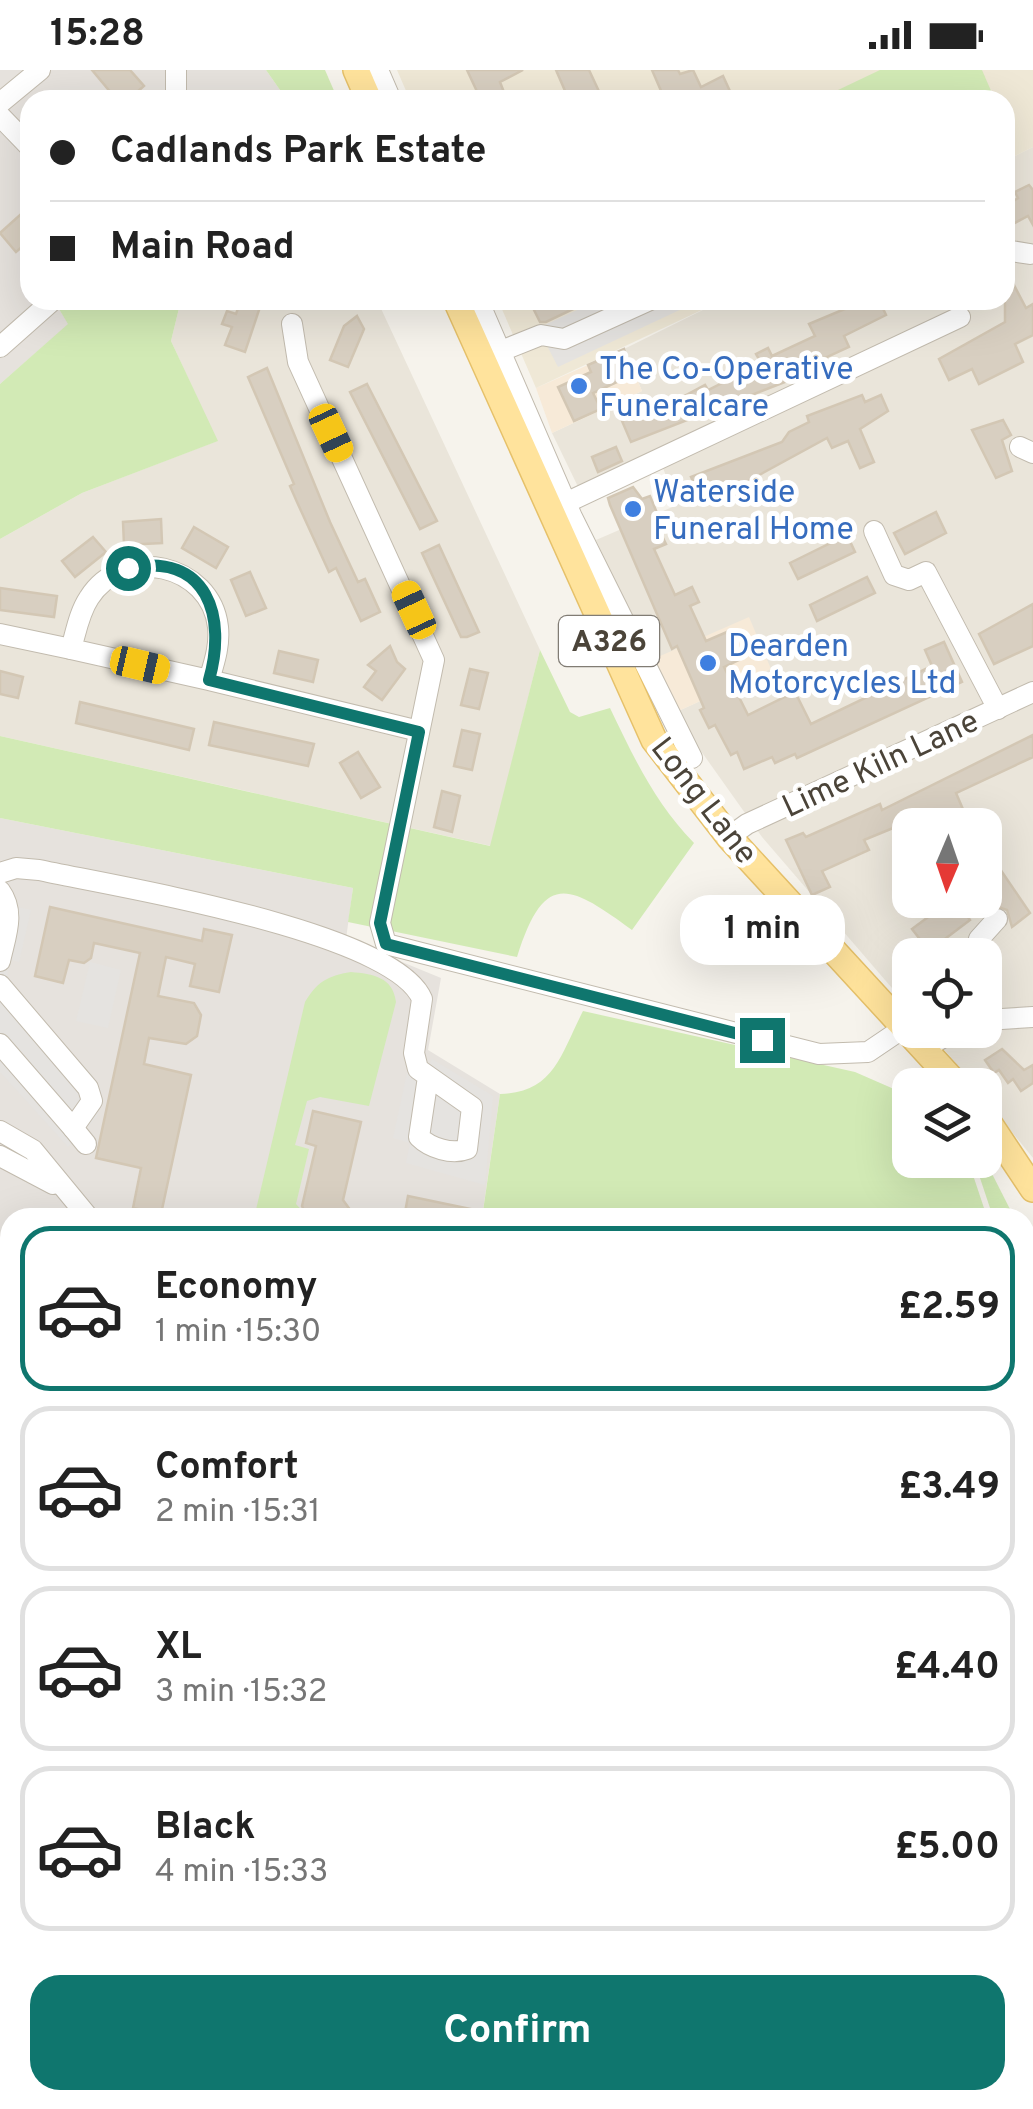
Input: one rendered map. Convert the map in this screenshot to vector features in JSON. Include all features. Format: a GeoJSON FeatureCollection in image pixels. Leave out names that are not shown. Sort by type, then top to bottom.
{"type":"FeatureCollection","features":[{"type":"Feature","properties":{"kind":"main road","name":"Long Lane"},"geometry":{"type":"LineString","coordinates":[[461,310],[558,508],[654,740],[729,837],[892,1002]]}},
{"type":"Feature","properties":{"kind":"main road","name":"Long Lane"},"geometry":{"type":"LineString","coordinates":[[924,1049],[941,1068]]}},
{"type":"Feature","properties":{"kind":"main road"},"geometry":{"type":"LineString","coordinates":[[1002,1143],[1033,1189]]}},
{"type":"Feature","properties":{"kind":"street"},"geometry":{"type":"LineString","coordinates":[[0,103],[40,70]]}},
{"type":"Feature","properties":{"kind":"street"},"geometry":{"type":"LineString","coordinates":[[0,116],[20,137]]}},
{"type":"Feature","properties":{"kind":"street"},"geometry":{"type":"LineString","coordinates":[[4,336],[39,310]]}},
{"type":"Feature","properties":{"kind":"street"},"geometry":{"type":"LineString","coordinates":[[483,310],[558,508],[692,758]]}},
{"type":"Feature","properties":{"kind":"street"},"geometry":{"type":"LineString","coordinates":[[501,351],[541,336],[564,339],[628,310]]}},
{"type":"Feature","properties":{"kind":"street"},"geometry":{"type":"LineString","coordinates":[[558,508],[960,317]]}},
{"type":"Feature","properties":{"kind":"street"},"geometry":{"type":"LineString","coordinates":[[292,324],[298,362],[432,652],[433,678],[380,923],[386,944],[819,1054],[847,1056],[868,1052],[892,1024]]}},
{"type":"Feature","properties":{"kind":"street"},"geometry":{"type":"LineString","coordinates":[[874,531],[894,575],[909,580],[926,572],[998,709]]}},
{"type":"Feature","properties":{"kind":"street"},"geometry":{"type":"LineString","coordinates":[[71,649],[84,608],[106,580],[140,566],[165,568],[197,585],[213,608],[218,642],[209,680]]}},
{"type":"Feature","properties":{"kind":"street"},"geometry":{"type":"LineString","coordinates":[[0,634],[419,732]]}},
{"type":"Feature","properties":{"kind":"street","name":"Lime Kiln Lane"},"geometry":{"type":"LineString","coordinates":[[729,837],[747,824],[1033,692]]}},
{"type":"Feature","properties":{"kind":"street"},"geometry":{"type":"LineString","coordinates":[[0,873],[16,868],[39,870],[298,927],[339,944],[416,988],[422,999],[415,1062],[428,1077]]}},
{"type":"Feature","properties":{"kind":"street"},"geometry":{"type":"LineString","coordinates":[[0,891],[9,916],[0,961]]}},
{"type":"Feature","properties":{"kind":"street"},"geometry":{"type":"LineString","coordinates":[[979,938],[997,919]]}},
{"type":"Feature","properties":{"kind":"street"},"geometry":{"type":"LineString","coordinates":[[0,986],[88,1088],[90,1107],[80,1136],[0,1044]]}},
{"type":"Feature","properties":{"kind":"street"},"geometry":{"type":"LineString","coordinates":[[1002,1019],[1033,1017]]}},
{"type":"Feature","properties":{"kind":"street"},"geometry":{"type":"LineString","coordinates":[[0,1131],[33,1150],[79,1208]]}},
{"type":"Feature","properties":{"kind":"street"},"geometry":{"type":"LineString","coordinates":[[0,1156],[67,1193]]}},
{"type":"Feature","properties":{"kind":"shaded area"},"geometry":{"type":"Polygon","coordinates":[[[0,70],[266,70],[280,90],[20,90],[20,310],[60,310],[69,324],[0,384],[0,70]]]}},
{"type":"Feature","properties":{"kind":"shaded area"},"geometry":{"type":"Polygon","coordinates":[[[397,70],[1033,70],[1033,147],[1015,156],[1015,90],[406,90],[397,70]]]}},
{"type":"Feature","properties":{"kind":"shaded area"},"geometry":{"type":"Polygon","coordinates":[[[1033,147],[1033,1158],[1002,1120],[1002,1068],[960,1068],[943,1048],[1002,1048],[1002,938],[892,938],[892,988],[762,837],[674,713],[770,669],[651,660],[596,540],[677,505],[660,460],[582,495],[552,433],[642,391],[624,349],[703,310],[1015,310],[1015,156],[1033,147]]]}},
{"type":"Feature","properties":{"kind":"shaded area"},"geometry":{"type":"Polygon","coordinates":[[[179,310],[382,310],[540,650],[491,846],[0,736],[0,539],[82,493],[217,441],[171,341],[179,310]]]}},
{"type":"Feature","properties":{"kind":"shaded area"},"geometry":{"type":"Polygon","coordinates":[[[502,310],[702,310],[536,388],[502,310]]]}},
{"type":"Feature","properties":{"kind":"shaded area"},"geometry":{"type":"Polygon","coordinates":[[[577,310],[680,310],[558,367],[538,328],[577,310]]]}},
{"type":"Feature","properties":{"kind":"shaded area"},"geometry":{"type":"Polygon","coordinates":[[[624,349],[642,391],[552,433],[536,388],[624,349]]]}},
{"type":"Feature","properties":{"kind":"shaded area"},"geometry":{"type":"Polygon","coordinates":[[[749,617],[771,669],[674,713],[651,660],[749,617]]]}},
{"type":"Feature","properties":{"kind":"shaded area"},"geometry":{"type":"Polygon","coordinates":[[[0,818],[353,888],[346,939],[441,978],[428,1050],[500,1094],[483,1208],[0,1208],[0,818]]]}},
{"type":"Feature","properties":{"kind":"shaded area"},"geometry":{"type":"Polygon","coordinates":[[[8,888],[18,907],[31,910],[19,962],[8,959],[7,980],[102,1092],[97,1117],[68,1147],[0,1072],[0,894],[8,888]]]}},
{"type":"Feature","properties":{"kind":"shaded area"},"geometry":{"type":"Polygon","coordinates":[[[90,962],[121,970],[108,1028],[76,1021],[90,962]]]}},
{"type":"Feature","properties":{"kind":"shaded area"},"geometry":{"type":"Polygon","coordinates":[[[432,1059],[493,1096],[485,1185],[406,1163],[410,1143],[393,1138],[407,1073],[424,1074],[432,1059]]]}},
{"type":"Feature","properties":{"kind":"green space"},"geometry":{"type":"Polygon","coordinates":[[[266,70],[325,70],[334,90],[280,90],[266,70]]]}},
{"type":"Feature","properties":{"kind":"green space"},"geometry":{"type":"Polygon","coordinates":[[[880,70],[982,70],[991,90],[838,90],[880,70]]]}},
{"type":"Feature","properties":{"kind":"green space"},"geometry":{"type":"Polygon","coordinates":[[[60,310],[179,310],[171,341],[218,441],[82,493],[0,539],[0,384],[68,324],[60,310]]]}},
{"type":"Feature","properties":{"kind":"green space"},"geometry":{"type":"Polygon","coordinates":[[[540,650],[570,712],[579,717],[610,708],[657,796],[694,843],[632,930],[590,902],[560,894],[548,898],[537,910],[517,957],[348,922],[353,888],[0,818],[0,736],[490,846],[540,650]]]}},
{"type":"Feature","properties":{"kind":"green space"},"geometry":{"type":"Polygon","coordinates":[[[351,972],[374,976],[386,982],[394,994],[396,1002],[369,1106],[320,1097],[307,1101],[295,1145],[309,1149],[296,1204],[300,1208],[256,1208],[305,1002],[314,989],[335,976],[351,972]]]}},
{"type":"Feature","properties":{"kind":"green space"},"geometry":{"type":"Polygon","coordinates":[[[583,1011],[855,1072],[892,1088],[892,1178],[974,1178],[984,1208],[483,1208],[500,1094],[533,1087],[554,1068],[583,1011]]]}},
{"type":"Feature","properties":{"kind":"green space"},"geometry":{"type":"Polygon","coordinates":[[[980,1178],[994,1178],[1009,1208],[990,1208],[980,1178]]]}},
{"type":"Feature","properties":{"kind":"building"},"geometry":{"type":"Polygon","coordinates":[[[92,70],[130,70],[144,86],[139,90],[109,90],[92,70]]]}},
{"type":"Feature","properties":{"kind":"building"},"geometry":{"type":"Polygon","coordinates":[[[467,70],[523,70],[500,82],[503,90],[476,90],[467,70]]]}},
{"type":"Feature","properties":{"kind":"building"},"geometry":{"type":"Polygon","coordinates":[[[556,70],[589,70],[598,90],[565,90],[556,70]]]}},
{"type":"Feature","properties":{"kind":"building"},"geometry":{"type":"Polygon","coordinates":[[[652,70],[678,70],[680,74],[693,70],[701,87],[723,76],[729,90],[661,90],[652,70]]]}},
{"type":"Feature","properties":{"kind":"building"},"geometry":{"type":"Polygon","coordinates":[[[1029,185],[1033,190],[1033,225],[1028,216],[1015,223],[1015,192],[1029,185]]]}},
{"type":"Feature","properties":{"kind":"building"},"geometry":{"type":"Polygon","coordinates":[[[20,215],[20,249],[16,252],[0,233],[20,215]]]}},
{"type":"Feature","properties":{"kind":"building"},"geometry":{"type":"Polygon","coordinates":[[[1015,287],[1026,308],[1033,304],[1033,335],[1015,344],[1023,362],[979,384],[972,369],[949,380],[939,359],[1005,322],[1005,310],[1015,310],[1015,287]]]}},
{"type":"Feature","properties":{"kind":"building"},"geometry":{"type":"Polygon","coordinates":[[[237,310],[259,310],[245,352],[225,345],[232,327],[222,324],[227,311],[236,314],[237,310]]]}},
{"type":"Feature","properties":{"kind":"building"},"geometry":{"type":"Polygon","coordinates":[[[534,310],[571,310],[546,322],[540,322],[534,310]]]}},
{"type":"Feature","properties":{"kind":"building"},"geometry":{"type":"Polygon","coordinates":[[[842,310],[884,310],[886,315],[844,336],[849,347],[805,367],[808,373],[631,442],[622,421],[645,411],[647,416],[705,385],[708,390],[746,371],[760,361],[756,354],[768,348],[772,356],[815,336],[809,324],[842,310]]]}},
{"type":"Feature","properties":{"kind":"building"},"geometry":{"type":"Polygon","coordinates":[[[357,316],[364,329],[348,367],[330,360],[344,326],[357,316]]]}},
{"type":"Feature","properties":{"kind":"building","name":"The Co-Operative Funeralcare"},"geometry":{"type":"Polygon","coordinates":[[[624,349],[632,375],[593,393],[601,409],[574,421],[558,387],[591,372],[588,365],[624,349]]]}},
{"type":"Feature","properties":{"kind":"building"},"geometry":{"type":"Polygon","coordinates":[[[267,368],[330,522],[358,582],[365,579],[380,612],[361,621],[336,568],[329,572],[290,486],[294,484],[248,377],[267,368]]]}},
{"type":"Feature","properties":{"kind":"building"},"geometry":{"type":"Polygon","coordinates":[[[367,384],[437,521],[420,529],[350,392],[367,384]]]}},
{"type":"Feature","properties":{"kind":"building"},"geometry":{"type":"Polygon","coordinates":[[[862,395],[865,402],[881,395],[888,411],[860,429],[874,462],[860,468],[848,441],[832,448],[827,438],[704,505],[691,477],[782,442],[789,432],[809,422],[807,416],[862,395]]]}},
{"type":"Feature","properties":{"kind":"building"},"geometry":{"type":"Polygon","coordinates":[[[1003,420],[1011,435],[1002,440],[1012,471],[996,478],[972,430],[1003,420]]]}},
{"type":"Feature","properties":{"kind":"building"},"geometry":{"type":"Polygon","coordinates":[[[616,447],[622,461],[598,472],[592,457],[616,447]]]}},
{"type":"Feature","properties":{"kind":"building"},"geometry":{"type":"Polygon","coordinates":[[[633,487],[642,499],[650,496],[657,513],[652,515],[666,544],[654,549],[675,595],[692,587],[699,602],[690,606],[706,641],[727,632],[739,660],[724,667],[748,715],[795,692],[811,724],[932,666],[925,650],[944,642],[962,682],[797,758],[795,754],[775,763],[772,757],[744,769],[737,752],[731,755],[715,725],[709,728],[677,646],[672,649],[610,505],[608,498],[633,487]]]}},
{"type":"Feature","properties":{"kind":"building"},"geometry":{"type":"Polygon","coordinates":[[[936,512],[946,533],[905,554],[894,533],[936,512]]]}},
{"type":"Feature","properties":{"kind":"building"},"geometry":{"type":"Polygon","coordinates":[[[161,519],[162,543],[124,545],[123,522],[161,519]]]}},
{"type":"Feature","properties":{"kind":"building"},"geometry":{"type":"Polygon","coordinates":[[[194,527],[228,547],[216,568],[182,548],[194,527]]]}},
{"type":"Feature","properties":{"kind":"building"},"geometry":{"type":"Polygon","coordinates":[[[847,535],[855,552],[798,579],[790,563],[847,535]]]}},
{"type":"Feature","properties":{"kind":"building"},"geometry":{"type":"Polygon","coordinates":[[[93,537],[106,552],[75,577],[62,561],[93,537]]]}},
{"type":"Feature","properties":{"kind":"building"},"geometry":{"type":"Polygon","coordinates":[[[439,545],[479,632],[467,637],[461,637],[422,553],[439,545]]]}},
{"type":"Feature","properties":{"kind":"building"},"geometry":{"type":"Polygon","coordinates":[[[250,572],[266,608],[246,616],[231,580],[250,572]]]}},
{"type":"Feature","properties":{"kind":"building"},"geometry":{"type":"Polygon","coordinates":[[[867,577],[875,593],[817,621],[810,605],[867,577]]]}},
{"type":"Feature","properties":{"kind":"building"},"geometry":{"type":"Polygon","coordinates":[[[0,588],[57,596],[54,617],[0,610],[0,588]]]}},
{"type":"Feature","properties":{"kind":"building"},"geometry":{"type":"Polygon","coordinates":[[[1033,604],[1033,646],[994,664],[979,634],[1033,604]]]}},
{"type":"Feature","properties":{"kind":"building"},"geometry":{"type":"Polygon","coordinates":[[[390,646],[405,669],[382,700],[364,687],[376,671],[368,665],[390,646]]]}},
{"type":"Feature","properties":{"kind":"building"},"geometry":{"type":"Polygon","coordinates":[[[279,651],[318,660],[313,682],[274,673],[279,651]]]}},
{"type":"Feature","properties":{"kind":"building"},"geometry":{"type":"Polygon","coordinates":[[[470,669],[488,673],[479,709],[461,705],[470,669]]]}},
{"type":"Feature","properties":{"kind":"building"},"geometry":{"type":"Polygon","coordinates":[[[0,671],[23,677],[18,698],[0,694],[0,671]]]}},
{"type":"Feature","properties":{"kind":"building"},"geometry":{"type":"Polygon","coordinates":[[[80,702],[194,729],[189,750],[76,723],[80,702]]]}},
{"type":"Feature","properties":{"kind":"building"},"geometry":{"type":"Polygon","coordinates":[[[214,722],[314,744],[308,766],[209,745],[214,722]]]}},
{"type":"Feature","properties":{"kind":"building"},"geometry":{"type":"Polygon","coordinates":[[[462,730],[480,734],[472,770],[454,766],[462,730]]]}},
{"type":"Feature","properties":{"kind":"building"},"geometry":{"type":"Polygon","coordinates":[[[1033,735],[1033,757],[956,793],[962,808],[892,808],[892,828],[864,840],[869,850],[822,871],[830,887],[812,895],[786,840],[803,833],[806,837],[880,804],[882,810],[1033,735]]]}},
{"type":"Feature","properties":{"kind":"building"},"geometry":{"type":"Polygon","coordinates":[[[358,752],[380,787],[361,798],[340,763],[358,752]]]}},
{"type":"Feature","properties":{"kind":"building"},"geometry":{"type":"Polygon","coordinates":[[[442,791],[460,796],[452,832],[434,827],[442,791]]]}},
{"type":"Feature","properties":{"kind":"building"},"geometry":{"type":"Polygon","coordinates":[[[1002,872],[1030,913],[1012,927],[1007,910],[1002,908],[1002,872]]]}},
{"type":"Feature","properties":{"kind":"building"},"geometry":{"type":"Polygon","coordinates":[[[50,907],[202,941],[204,929],[232,935],[219,992],[190,986],[195,964],[166,957],[158,996],[194,1003],[201,1015],[197,1036],[186,1044],[149,1038],[144,1064],[191,1075],[162,1208],[133,1208],[141,1168],[96,1158],[140,953],[94,943],[91,958],[84,963],[69,960],[63,983],[35,976],[50,907]]]}},
{"type":"Feature","properties":{"kind":"building"},"geometry":{"type":"Polygon","coordinates":[[[927,918],[970,920],[946,938],[919,938],[912,929],[927,918]]]}},
{"type":"Feature","properties":{"kind":"building"},"geometry":{"type":"Polygon","coordinates":[[[1002,1049],[1024,1070],[1033,1065],[1033,1083],[1021,1091],[1013,1079],[1008,1083],[1002,1068],[991,1068],[985,1060],[1002,1049]]]}},
{"type":"Feature","properties":{"kind":"building"},"geometry":{"type":"Polygon","coordinates":[[[313,1111],[361,1122],[343,1200],[349,1208],[303,1208],[316,1146],[306,1143],[313,1111]]]}},
{"type":"Feature","properties":{"kind":"building"},"geometry":{"type":"Polygon","coordinates":[[[408,1196],[466,1208],[406,1208],[408,1196]]]}},
{"type":"Feature","properties":{"kind":"place","name":"The Co-Operative Funeralcare"},"geometry":{"type":"Point","coordinates":[579,386]}},
{"type":"Feature","properties":{"kind":"place","name":"Waterside Funeral Home"},"geometry":{"type":"Point","coordinates":[633,509]}},
{"type":"Feature","properties":{"kind":"place","name":"Dearden Motorcycles Ltd"},"geometry":{"type":"Point","coordinates":[708,663]}},
{"type":"Feature","properties":{"kind":"route"},"geometry":{"type":"LineString","coordinates":[[128,568],[165,568],[186,576],[206,595],[218,622],[216,656],[209,680],[419,732],[380,923],[386,944],[762,1040]]}}]}
